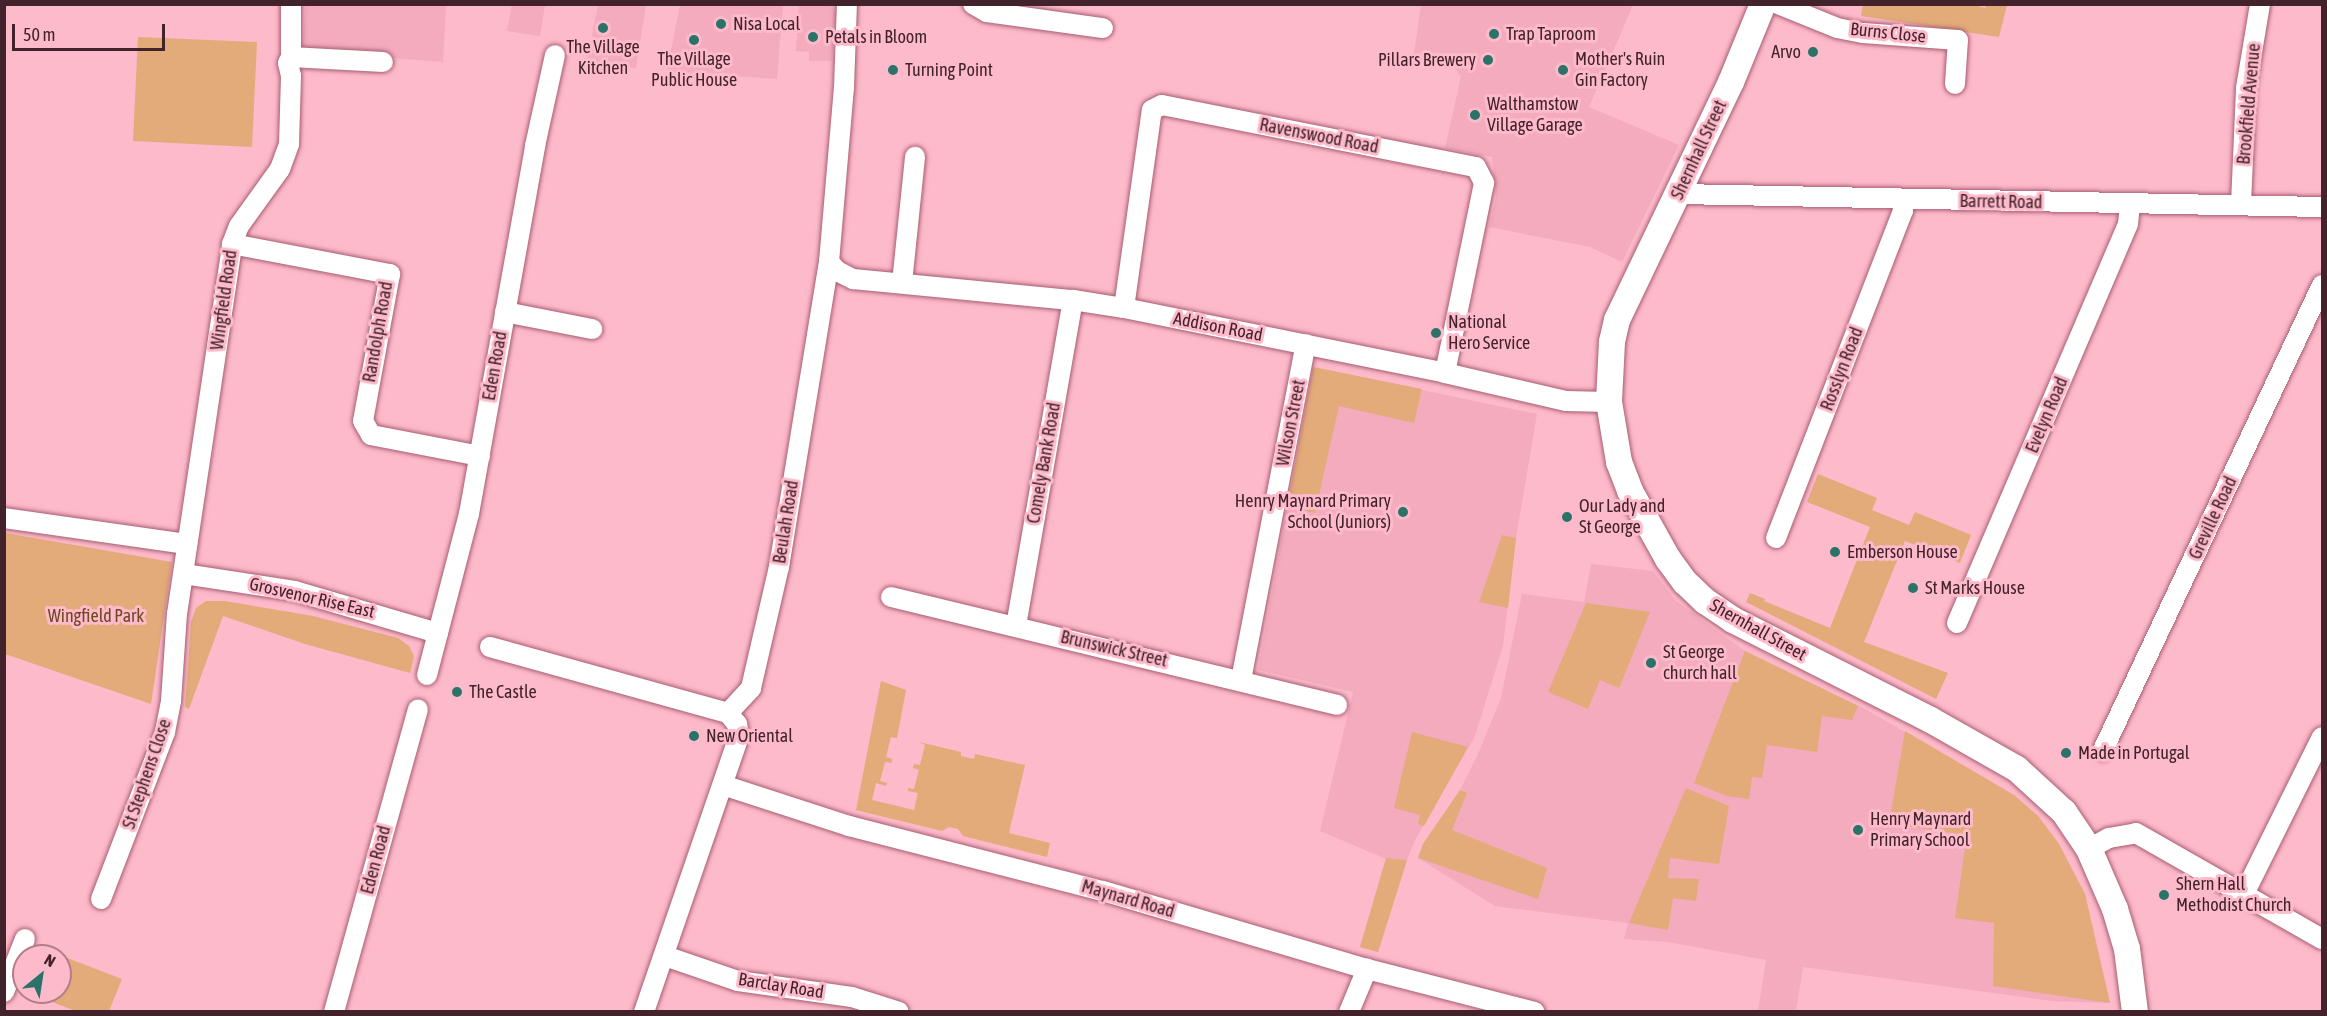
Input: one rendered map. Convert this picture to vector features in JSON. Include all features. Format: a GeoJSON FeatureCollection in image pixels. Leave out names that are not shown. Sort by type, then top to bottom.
{"type":"FeatureCollection","features":[{"type":"Feature","properties":{"kind":"street","name":"Wingfield Road"},"geometry":{"type":"LineString","coordinates":[[184,574],[232,244],[239,226],[280,169],[289,144],[291,4]]}},
{"type":"Feature","properties":{"kind":"street","name":"Beulah Road"},"geometry":{"type":"LineString","coordinates":[[728,713],[751,688],[779,567],[829,262],[844,88],[847,4]]}},
{"type":"Feature","properties":{"kind":"street"},"geometry":{"type":"LineString","coordinates":[[973,4],[987,12],[1104,28]]}},
{"type":"Feature","properties":{"kind":"street","name":"Shernhall Street"},"geometry":{"type":"LineString","coordinates":[[1762,4],[1731,82],[1617,320],[1612,342],[1609,402],[1617,452],[1630,491],[1668,559],[1685,582],[1705,601],[1733,620],[1929,719],[2017,769],[2064,812],[2089,849],[2115,909],[2127,949],[2135,1011]]}},
{"type":"Feature","properties":{"kind":"street","name":"Burns Close"},"geometry":{"type":"LineString","coordinates":[[1778,4],[1837,28],[1958,40],[1955,84]]}},
{"type":"Feature","properties":{"kind":"street","name":"Brookfield Avenue"},"geometry":{"type":"LineString","coordinates":[[2241,204],[2247,88],[2260,4]]}},
{"type":"Feature","properties":{"kind":"street","name":"Eden Road"},"geometry":{"type":"LineString","coordinates":[[427,675],[469,514],[505,312],[555,55]]}},
{"type":"Feature","properties":{"kind":"street"},"geometry":{"type":"LineString","coordinates":[[291,66],[383,62]]}},
{"type":"Feature","properties":{"kind":"street","name":"Ravenswood Road"},"geometry":{"type":"LineString","coordinates":[[1124,308],[1152,110],[1162,105],[1465,165],[1480,171],[1484,183],[1445,373]]}},
{"type":"Feature","properties":{"kind":"street"},"geometry":{"type":"LineString","coordinates":[[902,284],[915,157]]}},
{"type":"Feature","properties":{"kind":"street","name":"Barrett Road"},"geometry":{"type":"LineString","coordinates":[[1679,194],[2322,207]]}},
{"type":"Feature","properties":{"kind":"street","name":"Rosslyn Road"},"geometry":{"type":"LineString","coordinates":[[1776,538],[1904,211],[1902,200]]}},
{"type":"Feature","properties":{"kind":"street","name":"Evelyn Road"},"geometry":{"type":"LineString","coordinates":[[1957,623],[2128,224],[2130,204]]}},
{"type":"Feature","properties":{"kind":"street","name":"Randolph Road"},"geometry":{"type":"LineString","coordinates":[[232,244],[390,274],[363,421],[371,435],[480,456]]}},
{"type":"Feature","properties":{"kind":"street","name":"Addison Road"},"geometry":{"type":"LineString","coordinates":[[829,262],[837,271],[853,279],[1073,300],[1124,308],[1445,373],[1566,401],[1609,402]]}},
{"type":"Feature","properties":{"kind":"street","name":"Greville Road"},"geometry":{"type":"LineString","coordinates":[[2103,750],[2322,285]]}},
{"type":"Feature","properties":{"kind":"street","name":"Comely Bank Road"},"geometry":{"type":"LineString","coordinates":[[1016,626],[1073,300]]}},
{"type":"Feature","properties":{"kind":"street"},"geometry":{"type":"LineString","coordinates":[[505,312],[592,329]]}},
{"type":"Feature","properties":{"kind":"street","name":"Wilson Street"},"geometry":{"type":"LineString","coordinates":[[1241,680],[1306,344]]}},
{"type":"Feature","properties":{"kind":"street"},"geometry":{"type":"LineString","coordinates":[[4,518],[187,544]]}},
{"type":"Feature","properties":{"kind":"street","name":"Grosvenor Rise East"},"geometry":{"type":"LineString","coordinates":[[184,574],[306,594],[438,633]]}},
{"type":"Feature","properties":{"kind":"street","name":"St Stephens Close"},"geometry":{"type":"LineString","coordinates":[[101,899],[165,732],[171,701],[177,614],[184,574]]}},
{"type":"Feature","properties":{"kind":"street","name":"Brunswick Street"},"geometry":{"type":"LineString","coordinates":[[891,597],[1337,705]]}},
{"type":"Feature","properties":{"kind":"street"},"geometry":{"type":"LineString","coordinates":[[490,647],[728,713],[737,724],[739,736],[665,956],[644,1011]]}},
{"type":"Feature","properties":{"kind":"street","name":"Eden Road"},"geometry":{"type":"LineString","coordinates":[[334,1011],[417,709]]}},
{"type":"Feature","properties":{"kind":"street"},"geometry":{"type":"LineString","coordinates":[[2244,894],[2322,737]]}},
{"type":"Feature","properties":{"kind":"street","name":"Maynard Road"},"geometry":{"type":"LineString","coordinates":[[723,785],[849,826],[1103,891],[1367,969],[1535,1011]]}},
{"type":"Feature","properties":{"kind":"street"},"geometry":{"type":"LineString","coordinates":[[2089,849],[2109,838],[2136,833],[2322,939]]}},
{"type":"Feature","properties":{"kind":"street"},"geometry":{"type":"LineString","coordinates":[[4,992],[25,939]]}},
{"type":"Feature","properties":{"kind":"street","name":"Barclay Road"},"geometry":{"type":"LineString","coordinates":[[665,956],[738,981],[852,997],[899,1011]]}},
{"type":"Feature","properties":{"kind":"street"},"geometry":{"type":"LineString","coordinates":[[1348,1011],[1367,969]]}},
{"type":"Feature","properties":{"kind":"shaded area"},"geometry":{"type":"Polygon","coordinates":[[[512,4],[545,5],[540,36],[507,31],[512,4]]]}},
{"type":"Feature","properties":{"kind":"shaded area"},"geometry":{"type":"Polygon","coordinates":[[[305,5],[446,5],[443,62],[303,51],[305,5]]]}},
{"type":"Feature","properties":{"kind":"shaded area"},"geometry":{"type":"Polygon","coordinates":[[[598,5],[646,5],[636,68],[586,64],[598,5]]]}},
{"type":"Feature","properties":{"kind":"shaded area"},"geometry":{"type":"Polygon","coordinates":[[[680,5],[783,5],[777,79],[667,71],[680,5]]]}},
{"type":"Feature","properties":{"kind":"shaded area","name":"Petals in Bloom"},"geometry":{"type":"Polygon","coordinates":[[[799,5],[832,5],[836,11],[832,61],[809,61],[809,52],[796,51],[799,5]]]}},
{"type":"Feature","properties":{"kind":"shaded area"},"geometry":{"type":"Polygon","coordinates":[[[1421,5],[1633,5],[1589,107],[1679,145],[1622,262],[1590,247],[1489,227],[1496,198],[1492,157],[1445,148],[1461,77],[1455,68],[1413,61],[1421,5]]]}},
{"type":"Feature","properties":{"kind":"shaded area"},"geometry":{"type":"Polygon","coordinates":[[[1313,367],[1537,414],[1516,538],[1503,646],[1475,736],[1415,840],[1378,952],[1360,947],[1386,859],[1320,831],[1353,692],[1258,670],[1313,367]]]}},
{"type":"Feature","properties":{"kind":"shaded area"},"geometry":{"type":"Polygon","coordinates":[[[1591,564],[1653,571],[1676,601],[1745,651],[1865,709],[2014,795],[2038,816],[2059,844],[2085,894],[2110,1003],[2052,1001],[1803,967],[1796,1011],[1758,1011],[1766,960],[1668,942],[1624,939],[1628,923],[1495,906],[1418,858],[1423,844],[1460,790],[1501,698],[1522,594],[1584,602],[1591,564]]]}},
{"type":"Feature","properties":{"kind":"green space"},"geometry":{"type":"Polygon","coordinates":[[[1969,4],[1985,8],[1987,5],[2007,5],[1999,37],[1861,16],[1863,5],[1969,4]]]}},
{"type":"Feature","properties":{"kind":"green space"},"geometry":{"type":"Polygon","coordinates":[[[138,37],[257,42],[252,147],[133,141],[138,37]]]}},
{"type":"Feature","properties":{"kind":"green space"},"geometry":{"type":"Polygon","coordinates":[[[1313,367],[1422,389],[1414,423],[1339,406],[1315,513],[1287,508],[1313,367]]]}},
{"type":"Feature","properties":{"kind":"green space"},"geometry":{"type":"Polygon","coordinates":[[[1818,474],[1877,498],[1872,510],[1909,525],[1915,512],[1971,535],[1960,563],[1905,541],[1864,642],[1948,673],[1936,699],[1746,602],[1750,593],[1830,628],[1870,527],[1807,502],[1818,474]]]}},
{"type":"Feature","properties":{"kind":"green space","name":"Wingfield Park"},"geometry":{"type":"Polygon","coordinates":[[[5,533],[172,562],[151,704],[5,654],[5,533]]]}},
{"type":"Feature","properties":{"kind":"green space"},"geometry":{"type":"Polygon","coordinates":[[[1502,535],[1516,538],[1508,608],[1479,602],[1502,535]]]}},
{"type":"Feature","properties":{"kind":"green space"},"geometry":{"type":"Polygon","coordinates":[[[206,601],[225,601],[313,616],[398,638],[409,646],[414,656],[410,673],[305,644],[223,616],[189,709],[185,707],[191,622],[196,608],[206,601]]]}},
{"type":"Feature","properties":{"kind":"green space"},"geometry":{"type":"Polygon","coordinates":[[[1586,603],[1650,612],[1619,688],[1600,680],[1588,709],[1548,692],[1586,603]]]}},
{"type":"Feature","properties":{"kind":"green space"},"geometry":{"type":"Polygon","coordinates":[[[1745,651],[1858,706],[1852,720],[1822,716],[1817,752],[1767,745],[1762,778],[1752,777],[1749,799],[1727,796],[1694,783],[1745,651]]]}},
{"type":"Feature","properties":{"kind":"green space"},"geometry":{"type":"Polygon","coordinates":[[[881,681],[906,690],[897,738],[891,737],[886,757],[892,759],[892,763],[885,762],[880,781],[887,783],[886,786],[876,783],[872,800],[914,810],[918,793],[908,791],[908,788],[914,789],[919,770],[913,768],[914,764],[920,765],[925,745],[919,742],[961,752],[961,756],[974,759],[975,754],[1025,765],[1009,833],[1050,843],[1047,857],[963,836],[958,829],[949,827],[942,831],[856,810],[881,681]]]}},
{"type":"Feature","properties":{"kind":"green space"},"geometry":{"type":"Polygon","coordinates":[[[1905,731],[2014,795],[2038,816],[2059,844],[2085,894],[2110,1003],[1993,986],[1994,923],[1955,918],[1967,835],[1889,824],[1905,731]]]}},
{"type":"Feature","properties":{"kind":"green space"},"geometry":{"type":"Polygon","coordinates":[[[1412,732],[1468,747],[1424,826],[1418,824],[1420,815],[1394,808],[1412,732]]]}},
{"type":"Feature","properties":{"kind":"green space"},"geometry":{"type":"Polygon","coordinates":[[[1686,788],[1729,806],[1719,864],[1670,858],[1668,878],[1699,879],[1696,901],[1673,898],[1668,930],[1629,923],[1686,788]]]}},
{"type":"Feature","properties":{"kind":"green space"},"geometry":{"type":"Polygon","coordinates":[[[1460,790],[1467,793],[1452,830],[1547,868],[1538,899],[1418,858],[1423,844],[1460,790]]]}},
{"type":"Feature","properties":{"kind":"green space"},"geometry":{"type":"Polygon","coordinates":[[[1386,858],[1407,860],[1378,952],[1360,947],[1386,858]]]}},
{"type":"Feature","properties":{"kind":"green space"},"geometry":{"type":"Polygon","coordinates":[[[72,960],[122,979],[109,1011],[76,1011],[57,1004],[72,1004],[72,960]]]}},
{"type":"Feature","properties":{"kind":"place","name":"Nisa Local"},"geometry":{"type":"Point","coordinates":[721,24]}},
{"type":"Feature","properties":{"kind":"place","name":"The Village Kitchen"},"geometry":{"type":"Point","coordinates":[603,28]}},
{"type":"Feature","properties":{"kind":"place","name":"Trap Taproom"},"geometry":{"type":"Point","coordinates":[1494,34]}},
{"type":"Feature","properties":{"kind":"place","name":"Petals in Bloom"},"geometry":{"type":"Point","coordinates":[813,37]}},
{"type":"Feature","properties":{"kind":"place","name":"The Village Public House"},"geometry":{"type":"Point","coordinates":[694,40]}},
{"type":"Feature","properties":{"kind":"place","name":"Arvo"},"geometry":{"type":"Point","coordinates":[1813,52]}},
{"type":"Feature","properties":{"kind":"place","name":"Pillars Brewery"},"geometry":{"type":"Point","coordinates":[1488,60]}},
{"type":"Feature","properties":{"kind":"place","name":"Turning Point"},"geometry":{"type":"Point","coordinates":[893,70]}},
{"type":"Feature","properties":{"kind":"place","name":"Mother's Ruin Gin Factory"},"geometry":{"type":"Point","coordinates":[1563,70]}},
{"type":"Feature","properties":{"kind":"place","name":"Walthamstow Village Garage"},"geometry":{"type":"Point","coordinates":[1475,115]}},
{"type":"Feature","properties":{"kind":"place","name":"National Hero Service"},"geometry":{"type":"Point","coordinates":[1436,333]}},
{"type":"Feature","properties":{"kind":"place","name":"Henry Maynard Primary School (Juniors)"},"geometry":{"type":"Point","coordinates":[1403,512]}},
{"type":"Feature","properties":{"kind":"place","name":"Our Lady and St George"},"geometry":{"type":"Point","coordinates":[1567,517]}},
{"type":"Feature","properties":{"kind":"place","name":"Emberson House"},"geometry":{"type":"Point","coordinates":[1835,552]}},
{"type":"Feature","properties":{"kind":"place","name":"St Marks House"},"geometry":{"type":"Point","coordinates":[1913,588]}},
{"type":"Feature","properties":{"kind":"place","name":"St George church hall"},"geometry":{"type":"Point","coordinates":[1651,663]}},
{"type":"Feature","properties":{"kind":"place","name":"The Castle"},"geometry":{"type":"Point","coordinates":[457,692]}},
{"type":"Feature","properties":{"kind":"place","name":"New Oriental"},"geometry":{"type":"Point","coordinates":[694,736]}},
{"type":"Feature","properties":{"kind":"place","name":"Made in Portugal"},"geometry":{"type":"Point","coordinates":[2066,753]}},
{"type":"Feature","properties":{"kind":"place","name":"Henry Maynard Primary School"},"geometry":{"type":"Point","coordinates":[1858,830]}},
{"type":"Feature","properties":{"kind":"place","name":"Shern Hall Methodist Church"},"geometry":{"type":"Point","coordinates":[2164,895]}}]}
